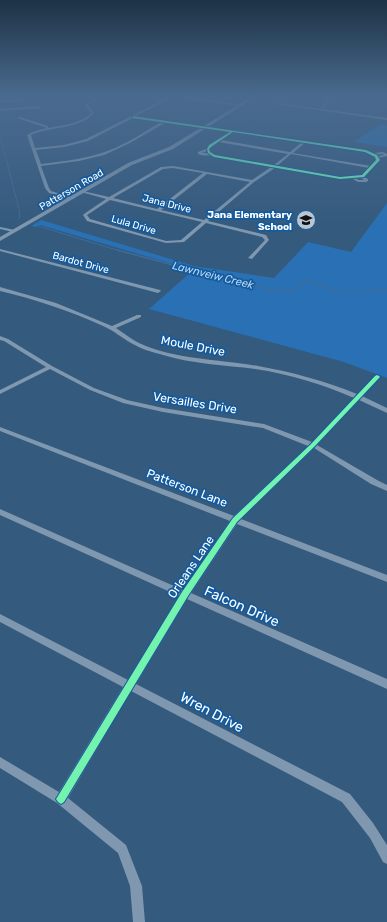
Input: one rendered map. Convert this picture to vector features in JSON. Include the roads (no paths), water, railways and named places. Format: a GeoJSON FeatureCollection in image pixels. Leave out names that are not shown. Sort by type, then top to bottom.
{"type":"FeatureCollection","features":[{"type":"Feature","properties":{"kind":"main road","name":"Patterson Road"},"geometry":{"type":"LineString","coordinates":[[0,240],[13,231],[84,192],[130,164],[171,148],[186,139]]}},
{"type":"Feature","properties":{"kind":"street"},"geometry":{"type":"LineString","coordinates":[[30,139],[50,192],[72,198]]}},
{"type":"Feature","properties":{"kind":"street"},"geometry":{"type":"LineString","coordinates":[[34,149],[64,146],[89,139]]}},
{"type":"Feature","properties":{"kind":"street"},"geometry":{"type":"LineString","coordinates":[[39,164],[72,161],[103,154],[134,139]]}},
{"type":"Feature","properties":{"kind":"street"},"geometry":{"type":"LineString","coordinates":[[222,139],[210,146],[208,150],[199,153],[340,178],[353,178],[365,174],[378,160],[376,156]]}},
{"type":"Feature","properties":{"kind":"street"},"geometry":{"type":"LineString","coordinates":[[285,139],[366,151],[371,154],[376,156],[387,155],[371,154]]}},
{"type":"Feature","properties":{"kind":"street"},"geometry":{"type":"LineString","coordinates":[[218,142],[372,167]]}},
{"type":"Feature","properties":{"kind":"street"},"geometry":{"type":"LineString","coordinates":[[205,222],[253,181],[275,166],[304,142]]}},
{"type":"Feature","properties":{"kind":"street"},"geometry":{"type":"LineString","coordinates":[[208,150],[211,154]]}},
{"type":"Feature","properties":{"kind":"street"},"geometry":{"type":"LineString","coordinates":[[110,198],[162,168],[173,167],[253,181]]}},
{"type":"Feature","properties":{"kind":"street"},"geometry":{"type":"LineString","coordinates":[[158,210],[206,173]]}},
{"type":"Feature","properties":{"kind":"street"},"geometry":{"type":"LineString","coordinates":[[353,178],[358,181],[367,180],[360,176]]}},
{"type":"Feature","properties":{"kind":"street","name":"Jana Drive"},"geometry":{"type":"LineString","coordinates":[[84,192],[264,236],[267,240],[265,244],[250,258]]}},
{"type":"Feature","properties":{"kind":"street","name":"Lula Drive"},"geometry":{"type":"LineString","coordinates":[[110,198],[85,216],[88,220],[166,242],[182,241],[205,222]]}},
{"type":"Feature","properties":{"kind":"street"},"geometry":{"type":"LineString","coordinates":[[0,228],[13,231]]}},
{"type":"Feature","properties":{"kind":"street","name":"Bardot Drive"},"geometry":{"type":"LineString","coordinates":[[0,250],[158,291]]}},
{"type":"Feature","properties":{"kind":"street","name":"Moule Drive"},"geometry":{"type":"LineString","coordinates":[[0,289],[37,298],[72,310],[112,328],[136,344],[165,354],[193,360],[270,369],[316,381],[360,396],[387,410]]}},
{"type":"Feature","properties":{"kind":"street"},"geometry":{"type":"LineString","coordinates":[[112,328],[139,316]]}},
{"type":"Feature","properties":{"kind":"street","name":"Versailles Drive"},"geometry":{"type":"LineString","coordinates":[[0,338],[92,389],[125,402],[163,410],[264,426],[314,445],[374,482],[387,488]]}},
{"type":"Feature","properties":{"kind":"street"},"geometry":{"type":"LineString","coordinates":[[0,392],[50,367]]}},
{"type":"Feature","properties":{"kind":"street","name":"Orleans Lane"},"geometry":{"type":"LineString","coordinates":[[61,799],[185,594],[235,520],[314,445],[377,377]]}},
{"type":"Feature","properties":{"kind":"street","name":"Patterson Lane"},"geometry":{"type":"LineString","coordinates":[[0,429],[387,578]]}},
{"type":"Feature","properties":{"kind":"street","name":"Falcon Drive"},"geometry":{"type":"LineString","coordinates":[[0,512],[387,684]]}},
{"type":"Feature","properties":{"kind":"street","name":"Wren Drive"},"geometry":{"type":"LineString","coordinates":[[0,618],[346,798],[382,846],[387,858]]}},
{"type":"Feature","properties":{"kind":"street"},"geometry":{"type":"LineString","coordinates":[[0,762],[61,799],[122,849],[136,886],[139,922]]}},
{"type":"Feature","properties":{"kind":"waterway","name":"Lawnveiw Creek"},"geometry":{"type":"LineString","coordinates":[[1,139],[20,213],[19,219]]}},
{"type":"Feature","properties":{"kind":"waterway","name":"Lawnveiw Creek"},"geometry":{"type":"LineString","coordinates":[[38,226],[120,251]]}},
{"type":"Feature","properties":{"kind":"waterway","name":"Lawnveiw Creek"},"geometry":{"type":"LineString","coordinates":[[117,250],[251,286],[279,291],[294,290],[305,280],[337,292],[387,291]]}},
{"type":"Feature","properties":{"kind":"place","name":"Jana Elementary School"},"geometry":{"type":"Point","coordinates":[306,220]}}]}
